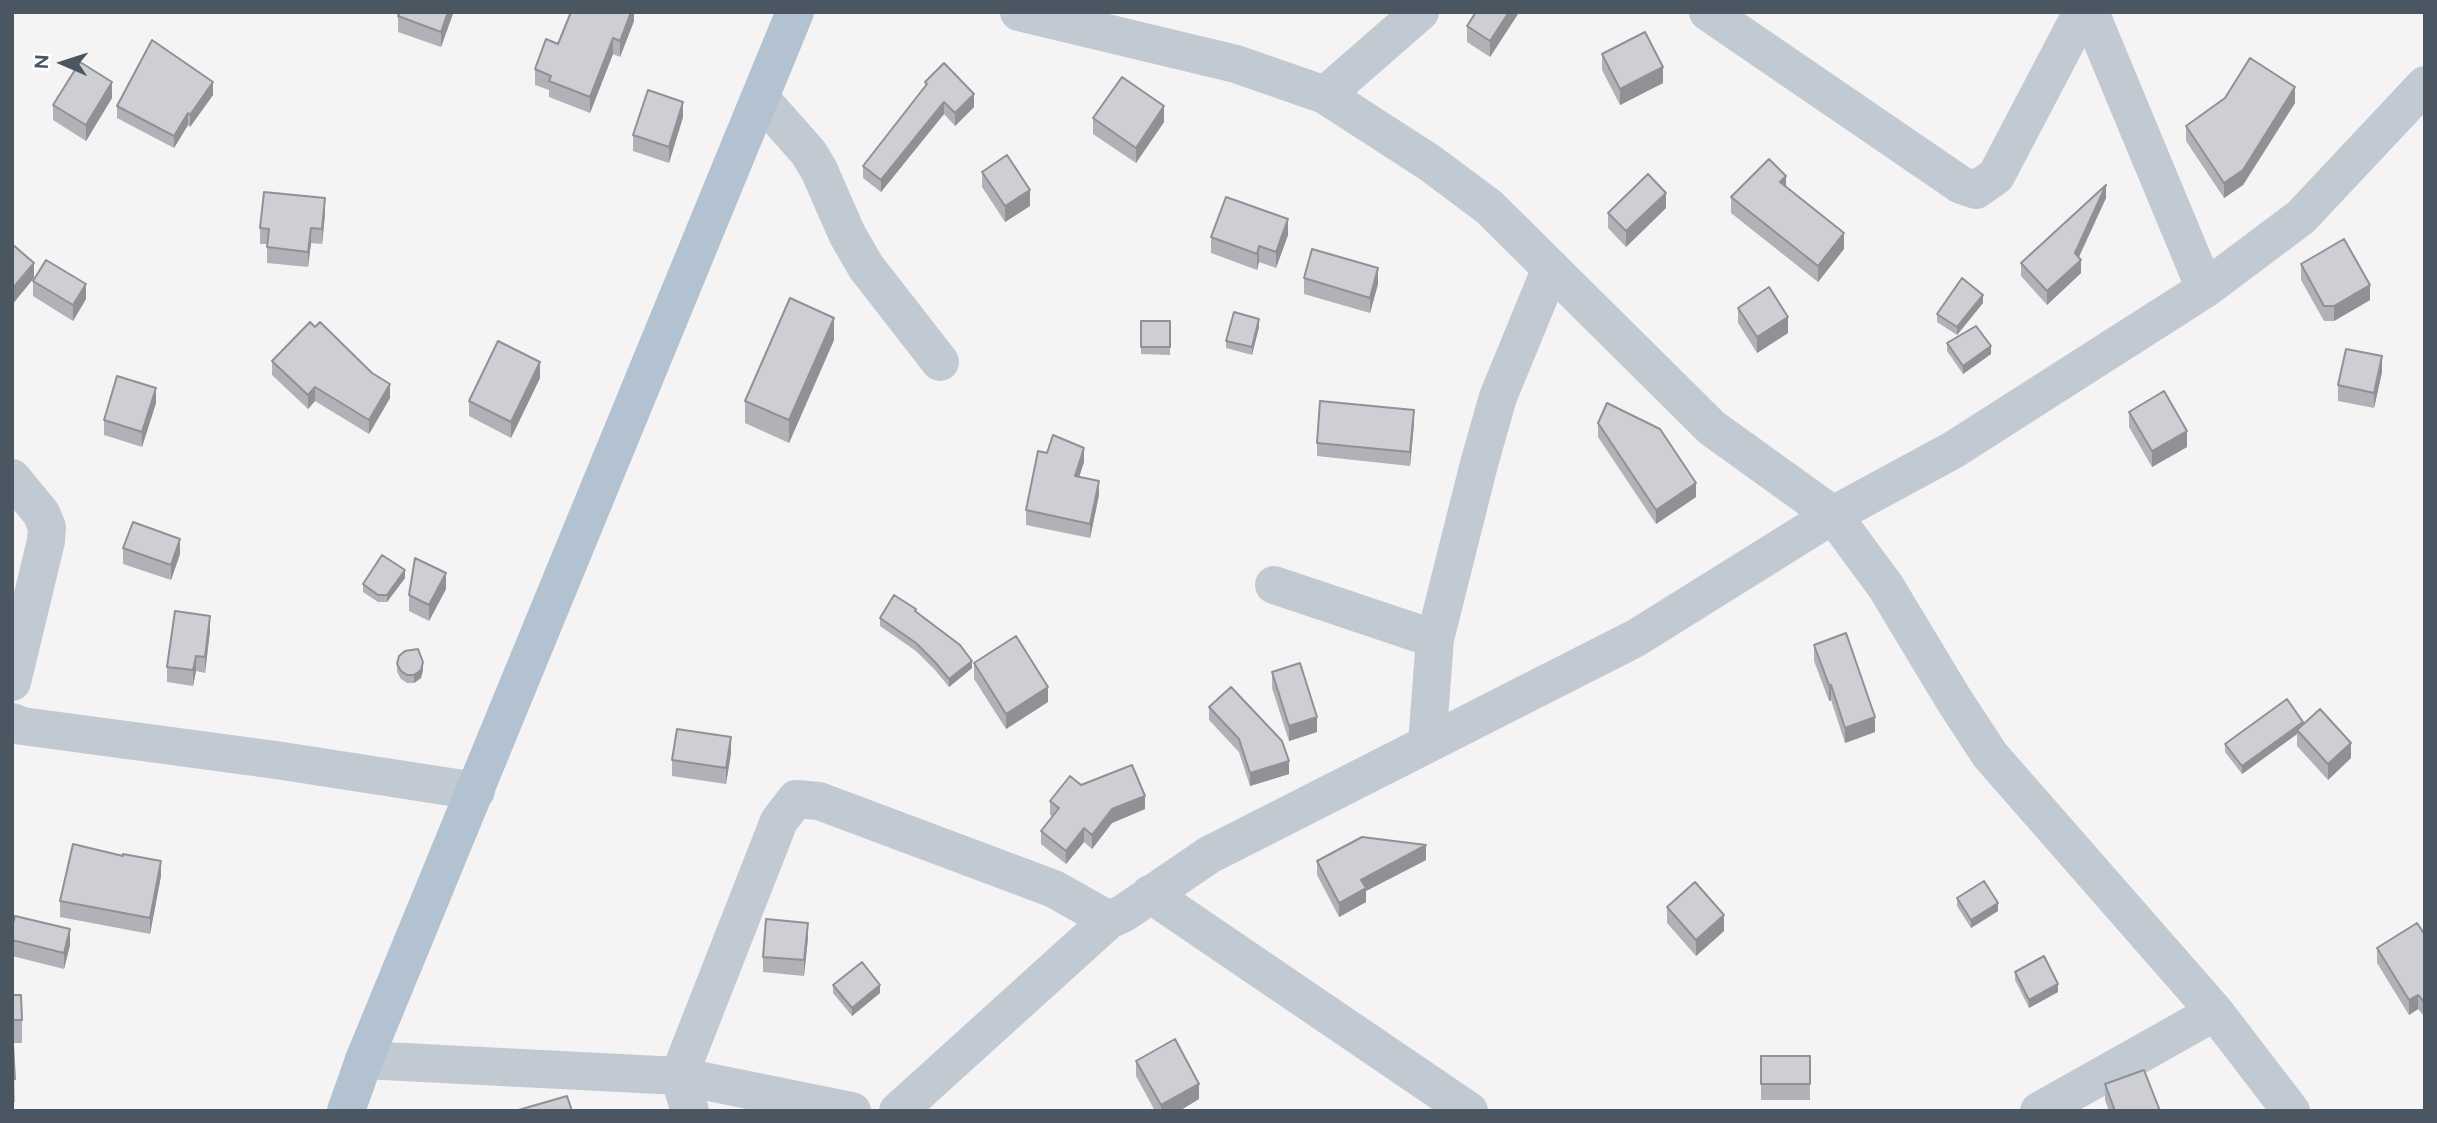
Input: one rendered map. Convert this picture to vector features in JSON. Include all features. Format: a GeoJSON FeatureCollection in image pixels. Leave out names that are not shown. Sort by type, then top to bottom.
{"type":"FeatureCollection","features":[{"type":"Feature","properties":{"kind":"main road"},"geometry":{"type":"LineString","coordinates":[[346,1111],[364,1060],[795,12]]}},
{"type":"Feature","properties":{"kind":"street"},"geometry":{"type":"LineString","coordinates":[[1019,12],[1236,64],[1325,95],[1462,186],[1489,207],[1712,428],[1833,516],[1886,587],[1990,755],[2215,1012],[2291,1111]]}},
{"type":"Feature","properties":{"kind":"street"},"geometry":{"type":"LineString","coordinates":[[1325,95],[1420,12]]}},
{"type":"Feature","properties":{"kind":"street"},"geometry":{"type":"LineString","coordinates":[[1708,12],[1961,185],[1976,190],[1996,176],[2082,12]]}},
{"type":"Feature","properties":{"kind":"street"},"geometry":{"type":"LineString","coordinates":[[2090,12],[2206,289]]}},
{"type":"Feature","properties":{"kind":"street"},"geometry":{"type":"LineString","coordinates":[[761,99],[808,152],[819,170],[847,234],[866,267],[940,362]]}},
{"type":"Feature","properties":{"kind":"street"},"geometry":{"type":"LineString","coordinates":[[898,1111],[1109,920],[1124,913],[1209,855],[1636,638],[1833,516],[1953,450],[2206,289],[2301,217],[2422,100]]}},
{"type":"Feature","properties":{"kind":"street"},"geometry":{"type":"LineString","coordinates":[[1427,744],[1435,639],[1489,426],[1498,397],[1551,268]]}},
{"type":"Feature","properties":{"kind":"street"},"geometry":{"type":"LineString","coordinates":[[12,478],[41,513],[47,527],[46,541],[12,682]]}},
{"type":"Feature","properties":{"kind":"street"},"geometry":{"type":"LineString","coordinates":[[1274,585],[1435,639]]}},
{"type":"Feature","properties":{"kind":"street"},"geometry":{"type":"LineString","coordinates":[[12,722],[22,726],[276,760],[476,791]]}},
{"type":"Feature","properties":{"kind":"street"},"geometry":{"type":"LineString","coordinates":[[685,1093],[779,821],[796,799],[819,801],[1054,889],[1109,920]]}},
{"type":"Feature","properties":{"kind":"street"},"geometry":{"type":"LineString","coordinates":[[1150,894],[1469,1111]]}},
{"type":"Feature","properties":{"kind":"street"},"geometry":{"type":"LineString","coordinates":[[2039,1111],[2215,1012]]}},
{"type":"Feature","properties":{"kind":"street"},"geometry":{"type":"LineString","coordinates":[[364,1060],[852,1111]]}},
{"type":"Feature","properties":{"kind":"building"},"geometry":{"type":"Polygon","coordinates":[[[400,12],[448,12],[441,32],[398,16],[400,12]]]}},
{"type":"Feature","properties":{"kind":"building"},"geometry":{"type":"Polygon","coordinates":[[[571,12],[631,12],[620,41],[613,38],[590,97],[549,81],[551,76],[535,69],[546,39],[558,44],[571,12]]]}},
{"type":"Feature","properties":{"kind":"building"},"geometry":{"type":"Polygon","coordinates":[[[1476,12],[1509,12],[1490,41],[1467,26],[1476,12]]]}},
{"type":"Feature","properties":{"kind":"building"},"geometry":{"type":"Polygon","coordinates":[[[1645,32],[1663,67],[1620,89],[1602,54],[1645,32]]]}},
{"type":"Feature","properties":{"kind":"building"},"geometry":{"type":"Polygon","coordinates":[[[152,40],[213,82],[190,115],[188,113],[174,136],[117,106],[152,40]]]}},
{"type":"Feature","properties":{"kind":"building"},"geometry":{"type":"Polygon","coordinates":[[[2250,58],[2295,87],[2243,170],[2224,183],[2186,126],[2225,98],[2250,58]]]}},
{"type":"Feature","properties":{"kind":"building"},"geometry":{"type":"Polygon","coordinates":[[[80,62],[112,82],[86,125],[53,105],[80,62]]]}},
{"type":"Feature","properties":{"kind":"building"},"geometry":{"type":"Polygon","coordinates":[[[944,63],[974,94],[955,113],[944,102],[881,180],[863,166],[927,84],[925,82],[944,63]]]}},
{"type":"Feature","properties":{"kind":"building"},"geometry":{"type":"Polygon","coordinates":[[[1122,77],[1164,106],[1136,148],[1093,118],[1122,77]]]}},
{"type":"Feature","properties":{"kind":"building"},"geometry":{"type":"Polygon","coordinates":[[[648,90],[683,102],[669,147],[633,135],[648,90]]]}},
{"type":"Feature","properties":{"kind":"building"},"geometry":{"type":"Polygon","coordinates":[[[1007,155],[1030,190],[1005,206],[982,172],[1007,155]]]}},
{"type":"Feature","properties":{"kind":"building"},"geometry":{"type":"Polygon","coordinates":[[[1769,159],[1786,176],[1780,182],[1844,233],[1818,266],[1731,197],[1769,159]]]}},
{"type":"Feature","properties":{"kind":"building"},"geometry":{"type":"Polygon","coordinates":[[[1648,174],[1666,193],[1626,231],[1608,213],[1648,174]]]}},
{"type":"Feature","properties":{"kind":"building"},"geometry":{"type":"Polygon","coordinates":[[[2106,185],[2075,253],[2081,260],[2047,291],[2021,263],[2106,185]]]}},
{"type":"Feature","properties":{"kind":"building"},"geometry":{"type":"Polygon","coordinates":[[[264,192],[325,198],[322,229],[311,228],[308,252],[267,247],[269,229],[260,228],[264,192]]]}},
{"type":"Feature","properties":{"kind":"building"},"geometry":{"type":"Polygon","coordinates":[[[1226,197],[1288,219],[1276,252],[1259,246],[1257,254],[1211,237],[1226,197]]]}},
{"type":"Feature","properties":{"kind":"building"},"geometry":{"type":"Polygon","coordinates":[[[2344,239],[2370,285],[2334,306],[2324,306],[2301,264],[2344,239]]]}},
{"type":"Feature","properties":{"kind":"building"},"geometry":{"type":"Polygon","coordinates":[[[12,244],[34,263],[12,289],[12,244]]]}},
{"type":"Feature","properties":{"kind":"building"},"geometry":{"type":"Polygon","coordinates":[[[1312,249],[1378,268],[1370,298],[1304,278],[1312,249]]]}},
{"type":"Feature","properties":{"kind":"building"},"geometry":{"type":"Polygon","coordinates":[[[46,260],[86,284],[73,305],[33,281],[46,260]]]}},
{"type":"Feature","properties":{"kind":"building"},"geometry":{"type":"Polygon","coordinates":[[[1962,278],[1983,295],[1957,327],[1937,314],[1962,278]]]}},
{"type":"Feature","properties":{"kind":"building"},"geometry":{"type":"Polygon","coordinates":[[[1769,287],[1788,317],[1757,337],[1738,308],[1769,287]]]}},
{"type":"Feature","properties":{"kind":"building"},"geometry":{"type":"Polygon","coordinates":[[[790,298],[834,318],[789,420],[745,401],[790,298]]]}},
{"type":"Feature","properties":{"kind":"building"},"geometry":{"type":"Polygon","coordinates":[[[1234,312],[1259,319],[1252,347],[1226,341],[1234,312]]]}},
{"type":"Feature","properties":{"kind":"building"},"geometry":{"type":"Polygon","coordinates":[[[1141,321],[1170,321],[1170,347],[1141,347],[1141,321]]]}},
{"type":"Feature","properties":{"kind":"building"},"geometry":{"type":"Polygon","coordinates":[[[310,322],[315,327],[320,322],[372,373],[390,384],[369,420],[315,387],[308,395],[272,361],[310,322]]]}},
{"type":"Feature","properties":{"kind":"building"},"geometry":{"type":"Polygon","coordinates":[[[1976,326],[1991,346],[1963,366],[1947,343],[1976,326]]]}},
{"type":"Feature","properties":{"kind":"building"},"geometry":{"type":"Polygon","coordinates":[[[498,341],[540,362],[511,422],[469,401],[498,341]]]}},
{"type":"Feature","properties":{"kind":"building"},"geometry":{"type":"Polygon","coordinates":[[[2346,349],[2382,356],[2374,393],[2338,385],[2346,349]]]}},
{"type":"Feature","properties":{"kind":"building"},"geometry":{"type":"Polygon","coordinates":[[[117,376],[156,388],[142,432],[104,420],[117,376]]]}},
{"type":"Feature","properties":{"kind":"building"},"geometry":{"type":"Polygon","coordinates":[[[2164,391],[2187,431],[2152,451],[2129,412],[2164,391]]]}},
{"type":"Feature","properties":{"kind":"building"},"geometry":{"type":"Polygon","coordinates":[[[1320,401],[1414,410],[1410,452],[1317,443],[1320,401]]]}},
{"type":"Feature","properties":{"kind":"building"},"geometry":{"type":"Polygon","coordinates":[[[1607,403],[1660,429],[1696,483],[1656,510],[1598,423],[1607,403]]]}},
{"type":"Feature","properties":{"kind":"building"},"geometry":{"type":"Polygon","coordinates":[[[1053,435],[1084,448],[1075,476],[1099,481],[1090,524],[1026,510],[1038,451],[1047,453],[1053,435]]]}},
{"type":"Feature","properties":{"kind":"building"},"geometry":{"type":"Polygon","coordinates":[[[133,522],[180,539],[171,565],[123,548],[133,522]]]}},
{"type":"Feature","properties":{"kind":"building"},"geometry":{"type":"Polygon","coordinates":[[[382,555],[405,570],[387,595],[378,595],[363,584],[382,555]]]}},
{"type":"Feature","properties":{"kind":"building"},"geometry":{"type":"Polygon","coordinates":[[[415,558],[446,573],[429,605],[409,595],[415,558]]]}},
{"type":"Feature","properties":{"kind":"building"},"geometry":{"type":"Polygon","coordinates":[[[894,595],[916,609],[915,611],[960,645],[972,661],[949,679],[916,643],[880,618],[894,595]]]}},
{"type":"Feature","properties":{"kind":"building"},"geometry":{"type":"Polygon","coordinates":[[[175,611],[210,616],[205,657],[196,656],[193,670],[167,667],[175,611]]]}},
{"type":"Feature","properties":{"kind":"building"},"geometry":{"type":"Polygon","coordinates":[[[1846,633],[1875,717],[1845,728],[1814,645],[1846,633]]]}},
{"type":"Feature","properties":{"kind":"building"},"geometry":{"type":"Polygon","coordinates":[[[1016,636],[1048,687],[1006,714],[974,663],[1016,636]]]}},
{"type":"Feature","properties":{"kind":"building"},"geometry":{"type":"Polygon","coordinates":[[[418,649],[423,662],[421,670],[414,675],[407,675],[397,664],[399,656],[405,651],[418,649]]]}},
{"type":"Feature","properties":{"kind":"building"},"geometry":{"type":"Polygon","coordinates":[[[1300,663],[1317,717],[1289,726],[1272,672],[1300,663]]]}},
{"type":"Feature","properties":{"kind":"building"},"geometry":{"type":"Polygon","coordinates":[[[1231,687],[1282,741],[1289,761],[1250,773],[1239,739],[1209,707],[1231,687]]]}},
{"type":"Feature","properties":{"kind":"building"},"geometry":{"type":"Polygon","coordinates":[[[2287,699],[2303,722],[2242,766],[2225,744],[2287,699]]]}},
{"type":"Feature","properties":{"kind":"building"},"geometry":{"type":"Polygon","coordinates":[[[2320,709],[2351,743],[2328,764],[2297,730],[2320,709]]]}},
{"type":"Feature","properties":{"kind":"building"},"geometry":{"type":"Polygon","coordinates":[[[677,729],[731,737],[726,768],[672,760],[677,729]]]}},
{"type":"Feature","properties":{"kind":"building"},"geometry":{"type":"Polygon","coordinates":[[[1132,765],[1145,796],[1112,809],[1092,835],[1084,828],[1066,851],[1041,831],[1059,808],[1050,801],[1070,776],[1081,785],[1132,765]]]}},
{"type":"Feature","properties":{"kind":"building"},"geometry":{"type":"Polygon","coordinates":[[[1362,837],[1426,845],[1361,880],[1366,888],[1339,903],[1317,861],[1362,837]]]}},
{"type":"Feature","properties":{"kind":"building"},"geometry":{"type":"Polygon","coordinates":[[[73,844],[123,856],[161,861],[150,918],[60,901],[73,844]]]}},
{"type":"Feature","properties":{"kind":"building"},"geometry":{"type":"Polygon","coordinates":[[[1984,881],[1998,903],[1971,920],[1957,898],[1984,881]]]}},
{"type":"Feature","properties":{"kind":"building"},"geometry":{"type":"Polygon","coordinates":[[[1695,882],[1724,915],[1696,940],[1667,907],[1695,882]]]}},
{"type":"Feature","properties":{"kind":"building"},"geometry":{"type":"Polygon","coordinates":[[[15,916],[70,929],[64,953],[12,940],[15,916]]]}},
{"type":"Feature","properties":{"kind":"building"},"geometry":{"type":"Polygon","coordinates":[[[766,919],[808,923],[804,960],[763,957],[766,919]]]}},
{"type":"Feature","properties":{"kind":"building"},"geometry":{"type":"Polygon","coordinates":[[[2417,923],[2425,935],[2425,1003],[2418,995],[2409,1000],[2377,948],[2417,923]]]}},
{"type":"Feature","properties":{"kind":"building"},"geometry":{"type":"Polygon","coordinates":[[[2044,956],[2058,984],[2029,1000],[2015,972],[2044,956]]]}},
{"type":"Feature","properties":{"kind":"building"},"geometry":{"type":"Polygon","coordinates":[[[862,962],[880,985],[852,1008],[833,985],[862,962]]]}},
{"type":"Feature","properties":{"kind":"building"},"geometry":{"type":"Polygon","coordinates":[[[12,995],[21,995],[22,1020],[12,1020],[12,995]]]}},
{"type":"Feature","properties":{"kind":"building"},"geometry":{"type":"Polygon","coordinates":[[[12,1028],[15,1079],[12,1080],[12,1028]]]}},
{"type":"Feature","properties":{"kind":"building"},"geometry":{"type":"Polygon","coordinates":[[[1175,1039],[1199,1084],[1161,1105],[1136,1061],[1175,1039]]]}},
{"type":"Feature","properties":{"kind":"building"},"geometry":{"type":"Polygon","coordinates":[[[1761,1056],[1810,1056],[1810,1084],[1761,1084],[1761,1056]]]}},
{"type":"Feature","properties":{"kind":"building"},"geometry":{"type":"Polygon","coordinates":[[[2144,1070],[2160,1111],[2115,1111],[2105,1084],[2144,1070]]]}},
{"type":"Feature","properties":{"kind":"building"},"geometry":{"type":"Polygon","coordinates":[[[567,1096],[572,1111],[515,1111],[567,1096]]]}}]}
